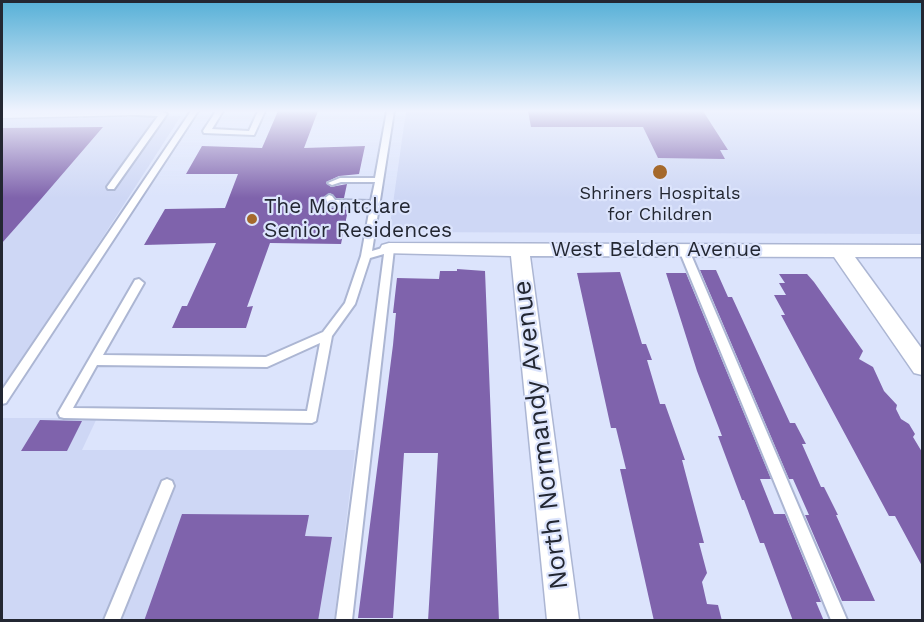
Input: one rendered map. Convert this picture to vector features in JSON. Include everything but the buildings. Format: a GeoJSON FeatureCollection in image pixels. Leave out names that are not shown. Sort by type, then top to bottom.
{"type":"FeatureCollection","features":[{"type":"Feature","properties":{"kind":"street","name":"West Belden Avenue"},"geometry":{"type":"LineString","coordinates":[[388,249],[922,251]]}},
{"type":"Feature","properties":{"kind":"street","name":"North Normandy Avenue"},"geometry":{"type":"LineString","coordinates":[[520,250],[562,621]]}},
{"type":"Feature","properties":{"kind":"street"},"geometry":{"type":"LineString","coordinates":[[840,251],[922,366]]}},
{"type":"Feature","properties":{"kind":"lane"},"geometry":{"type":"LineString","coordinates":[[111,187],[144,140]]}},
{"type":"Feature","properties":{"kind":"lane"},"geometry":{"type":"LineString","coordinates":[[2,399],[176,140]]}},
{"type":"Feature","properties":{"kind":"lane"},"geometry":{"type":"LineString","coordinates":[[139,283],[64,413],[312,417],[327,335],[350,304],[366,256],[386,140]]}},
{"type":"Feature","properties":{"kind":"lane"},"geometry":{"type":"LineString","coordinates":[[333,183],[378,180]]}},
{"type":"Feature","properties":{"kind":"lane"},"geometry":{"type":"LineString","coordinates":[[329,198],[332,203],[375,204]]}},
{"type":"Feature","properties":{"kind":"lane"},"geometry":{"type":"LineString","coordinates":[[344,621],[388,249],[366,256]]}},
{"type":"Feature","properties":{"kind":"lane"},"geometry":{"type":"LineString","coordinates":[[684,250],[839,621]]}},
{"type":"Feature","properties":{"kind":"lane"},"geometry":{"type":"LineString","coordinates":[[94,360],[267,362],[327,335]]}},
{"type":"Feature","properties":{"kind":"lane"},"geometry":{"type":"LineString","coordinates":[[112,621],[167,486]]}},
{"type":"Feature","properties":{"kind":"shaded area"},"geometry":{"type":"Polygon","coordinates":[[[2,140],[165,140],[2,393],[2,140]]]}},
{"type":"Feature","properties":{"kind":"shaded area","name":"Shriners Hospitals for Children"},"geometry":{"type":"Polygon","coordinates":[[[402,140],[922,140],[922,234],[389,232],[402,140]]]}},
{"type":"Feature","properties":{"kind":"shaded area"},"geometry":{"type":"Polygon","coordinates":[[[2,418],[97,418],[82,450],[355,450],[334,620],[2,620],[2,418]]]}},
{"type":"Feature","properties":{"kind":"place","name":"Shriners Hospitals for Children"},"geometry":{"type":"Point","coordinates":[660,172]}},
{"type":"Feature","properties":{"kind":"place","name":"The Montclare Senior Residences"},"geometry":{"type":"Point","coordinates":[252,219]}}]}
